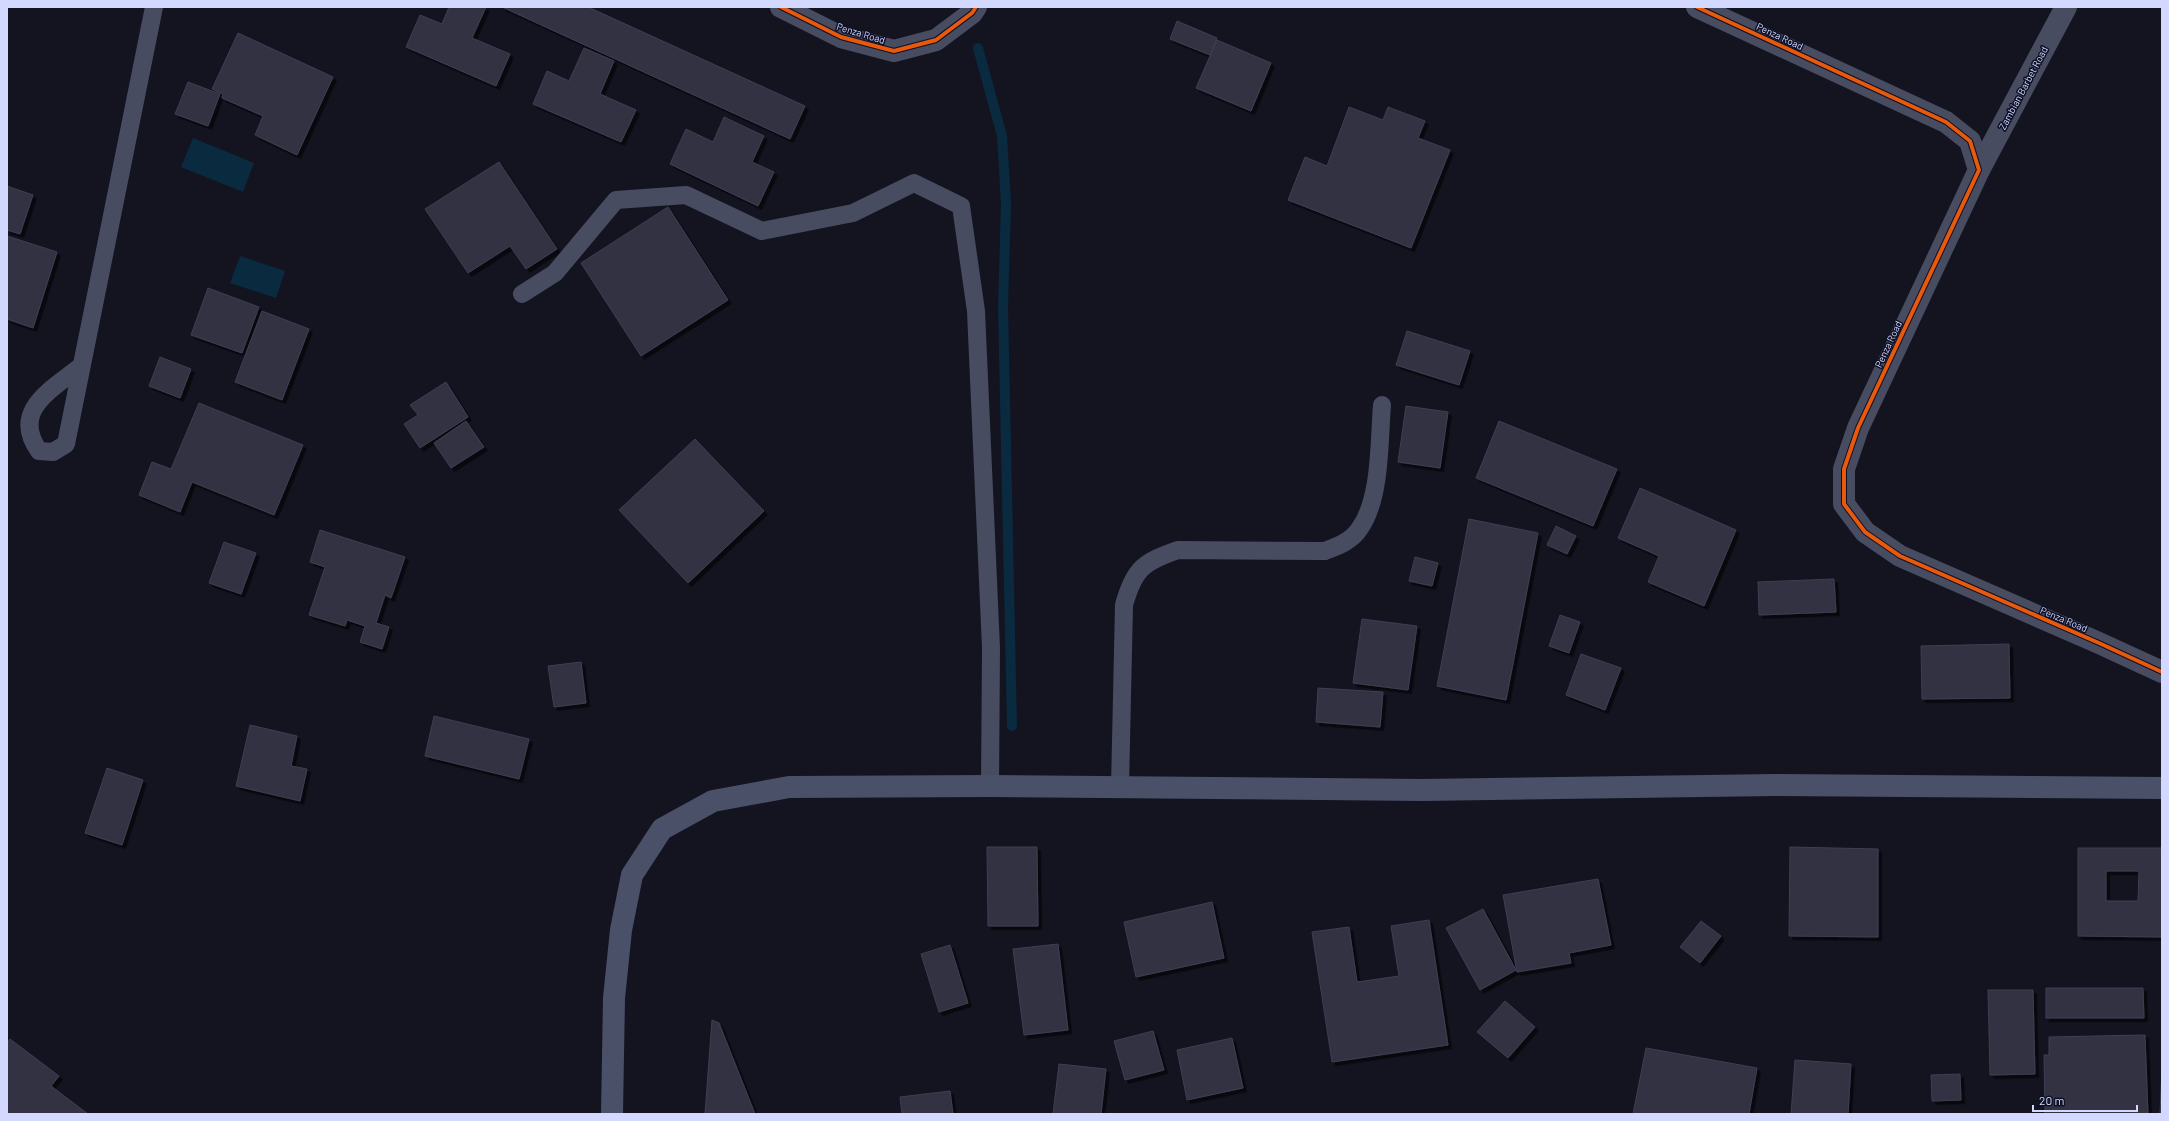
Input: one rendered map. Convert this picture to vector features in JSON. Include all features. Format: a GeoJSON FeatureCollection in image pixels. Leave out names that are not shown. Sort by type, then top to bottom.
{"type":"FeatureCollection","features":[{"type":"Feature","properties":{"kind":"main road"},"geometry":{"type":"LineString","coordinates":[[612,1114],[614,998],[621,930],[632,875],[662,829],[713,800],[788,787],[990,786],[1422,790],[1776,785],[2162,788]]}},
{"type":"Feature","properties":{"kind":"street","name":"Penza Road"},"geometry":{"type":"LineString","coordinates":[[781,7],[841,37],[894,51],[936,40],[972,13],[976,7]]}},
{"type":"Feature","properties":{"kind":"street","name":"Penza Road"},"geometry":{"type":"LineString","coordinates":[[1697,7],[1946,122],[1970,141],[1979,170],[1858,428],[1844,469],[1844,504],[1865,532],[1900,556],[2162,672]]}},
{"type":"Feature","properties":{"kind":"street","name":"Zambian Barbet Road"},"geometry":{"type":"LineString","coordinates":[[1979,170],[2066,7]]}},
{"type":"Feature","properties":{"kind":"lane"},"geometry":{"type":"LineString","coordinates":[[81,366],[154,7]]}},
{"type":"Feature","properties":{"kind":"lane"},"geometry":{"type":"LineString","coordinates":[[522,294],[555,273],[616,200],[686,195],[762,231],[853,213],[914,183],[961,206],[977,327],[991,648],[990,786]]}},
{"type":"Feature","properties":{"kind":"lane"},"geometry":{"type":"LineString","coordinates":[[1120,787],[1124,605],[1130,584],[1141,569],[1157,557],[1178,550],[1325,551],[1344,544],[1360,529],[1370,509],[1375,484],[1382,405]]}},
{"type":"Feature","properties":{"kind":"water"},"geometry":{"type":"Polygon","coordinates":[[[193,138],[254,163],[243,192],[181,167],[193,138]]]}},
{"type":"Feature","properties":{"kind":"water"},"geometry":{"type":"Polygon","coordinates":[[[240,256],[285,271],[276,298],[230,283],[240,256]]]}},
{"type":"Feature","properties":{"kind":"building"},"geometry":{"type":"Polygon","coordinates":[[[449,7],[486,7],[472,38],[510,54],[496,86],[406,47],[420,15],[442,24],[449,7]]]}},
{"type":"Feature","properties":{"kind":"building"},"geometry":{"type":"Polygon","coordinates":[[[502,7],[588,7],[805,106],[790,139],[502,7]]]}},
{"type":"Feature","properties":{"kind":"building"},"geometry":{"type":"Polygon","coordinates":[[[1177,21],[1217,38],[1210,55],[1170,39],[1177,21]]]}},
{"type":"Feature","properties":{"kind":"building"},"geometry":{"type":"Polygon","coordinates":[[[238,33],[333,77],[297,155],[255,135],[263,116],[222,98],[223,94],[212,89],[238,33]]]}},
{"type":"Feature","properties":{"kind":"building"},"geometry":{"type":"Polygon","coordinates":[[[1217,40],[1271,63],[1251,111],[1196,88],[1217,40]]]}},
{"type":"Feature","properties":{"kind":"building"},"geometry":{"type":"Polygon","coordinates":[[[584,48],[614,61],[600,94],[636,110],[621,142],[533,104],[547,71],[569,81],[584,48]]]}},
{"type":"Feature","properties":{"kind":"building"},"geometry":{"type":"Polygon","coordinates":[[[188,82],[220,94],[208,126],[175,114],[188,82]]]}},
{"type":"Feature","properties":{"kind":"building"},"geometry":{"type":"Polygon","coordinates":[[[1349,107],[1383,120],[1388,107],[1425,121],[1418,138],[1450,150],[1411,248],[1288,200],[1305,157],[1327,166],[1349,107]]]}},
{"type":"Feature","properties":{"kind":"building"},"geometry":{"type":"Polygon","coordinates":[[[724,117],[764,136],[752,162],[774,172],[758,206],[670,164],[686,129],[713,142],[724,117]]]}},
{"type":"Feature","properties":{"kind":"building"},"geometry":{"type":"Polygon","coordinates":[[[499,162],[557,249],[526,269],[510,246],[468,273],[425,209],[499,162]]]}},
{"type":"Feature","properties":{"kind":"building"},"geometry":{"type":"Polygon","coordinates":[[[7,186],[33,195],[20,234],[7,230],[7,186]]]}},
{"type":"Feature","properties":{"kind":"building"},"geometry":{"type":"Polygon","coordinates":[[[668,207],[728,300],[641,356],[581,263],[668,207]]]}},
{"type":"Feature","properties":{"kind":"building"},"geometry":{"type":"Polygon","coordinates":[[[7,236],[57,252],[33,328],[7,319],[7,236]]]}},
{"type":"Feature","properties":{"kind":"building"},"geometry":{"type":"Polygon","coordinates":[[[208,288],[259,307],[242,353],[191,335],[208,288]]]}},
{"type":"Feature","properties":{"kind":"building"},"geometry":{"type":"Polygon","coordinates":[[[262,311],[309,329],[282,400],[235,382],[262,311]]]}},
{"type":"Feature","properties":{"kind":"building"},"geometry":{"type":"Polygon","coordinates":[[[1407,331],[1470,351],[1459,385],[1396,365],[1407,331]]]}},
{"type":"Feature","properties":{"kind":"building"},"geometry":{"type":"Polygon","coordinates":[[[160,357],[191,369],[180,398],[149,386],[160,357]]]}},
{"type":"Feature","properties":{"kind":"building"},"geometry":{"type":"Polygon","coordinates":[[[446,382],[468,417],[420,448],[404,424],[418,415],[410,405],[446,382]]]}},
{"type":"Feature","properties":{"kind":"building"},"geometry":{"type":"Polygon","coordinates":[[[199,403],[303,445],[274,515],[192,482],[180,512],[139,495],[152,462],[171,469],[199,403]]]}},
{"type":"Feature","properties":{"kind":"building"},"geometry":{"type":"Polygon","coordinates":[[[1406,406],[1448,412],[1440,468],[1398,462],[1406,406]]]}},
{"type":"Feature","properties":{"kind":"building"},"geometry":{"type":"Polygon","coordinates":[[[466,421],[484,447],[451,468],[434,443],[466,421]]]}},
{"type":"Feature","properties":{"kind":"building"},"geometry":{"type":"Polygon","coordinates":[[[1499,421],[1617,469],[1593,526],[1476,478],[1499,421]]]}},
{"type":"Feature","properties":{"kind":"building"},"geometry":{"type":"Polygon","coordinates":[[[695,439],[764,511],[688,583],[619,510],[695,439]]]}},
{"type":"Feature","properties":{"kind":"building"},"geometry":{"type":"Polygon","coordinates":[[[1640,488],[1736,530],[1704,606],[1648,582],[1659,556],[1618,538],[1640,488]]]}},
{"type":"Feature","properties":{"kind":"building"},"geometry":{"type":"Polygon","coordinates":[[[1469,519],[1538,533],[1506,700],[1437,686],[1469,519]]]}},
{"type":"Feature","properties":{"kind":"building"},"geometry":{"type":"Polygon","coordinates":[[[1556,526],[1576,536],[1567,554],[1547,545],[1556,526]]]}},
{"type":"Feature","properties":{"kind":"building"},"geometry":{"type":"Polygon","coordinates":[[[320,530],[405,557],[391,598],[385,595],[376,623],[389,627],[382,649],[360,642],[365,626],[347,620],[345,626],[309,615],[325,567],[310,562],[320,530]]]}},
{"type":"Feature","properties":{"kind":"building"},"geometry":{"type":"Polygon","coordinates":[[[224,542],[256,553],[241,594],[209,583],[224,542]]]}},
{"type":"Feature","properties":{"kind":"building"},"geometry":{"type":"Polygon","coordinates":[[[1415,557],[1438,563],[1432,586],[1409,581],[1415,557]]]}},
{"type":"Feature","properties":{"kind":"building"},"geometry":{"type":"Polygon","coordinates":[[[1834,579],[1836,612],[1759,615],[1758,582],[1834,579]]]}},
{"type":"Feature","properties":{"kind":"building"},"geometry":{"type":"Polygon","coordinates":[[[1560,615],[1580,622],[1569,653],[1549,646],[1560,615]]]}},
{"type":"Feature","properties":{"kind":"building"},"geometry":{"type":"Polygon","coordinates":[[[1362,619],[1417,626],[1408,690],[1353,683],[1362,619]]]}},
{"type":"Feature","properties":{"kind":"building"},"geometry":{"type":"Polygon","coordinates":[[[2009,644],[2010,698],[1922,699],[1921,646],[2009,644]]]}},
{"type":"Feature","properties":{"kind":"building"},"geometry":{"type":"Polygon","coordinates":[[[1581,654],[1621,668],[1605,710],[1566,695],[1581,654]]]}},
{"type":"Feature","properties":{"kind":"building"},"geometry":{"type":"Polygon","coordinates":[[[581,662],[586,703],[554,707],[548,666],[581,662]]]}},
{"type":"Feature","properties":{"kind":"building"},"geometry":{"type":"Polygon","coordinates":[[[1318,688],[1383,692],[1380,727],[1316,722],[1318,688]]]}},
{"type":"Feature","properties":{"kind":"building"},"geometry":{"type":"Polygon","coordinates":[[[434,716],[529,739],[519,779],[425,756],[434,716]]]}},
{"type":"Feature","properties":{"kind":"building"},"geometry":{"type":"Polygon","coordinates":[[[250,725],[297,736],[291,766],[307,769],[300,801],[236,786],[250,725]]]}},
{"type":"Feature","properties":{"kind":"building"},"geometry":{"type":"Polygon","coordinates":[[[107,768],[143,780],[122,845],[85,833],[107,768]]]}},
{"type":"Feature","properties":{"kind":"building"},"geometry":{"type":"Polygon","coordinates":[[[987,847],[1037,847],[1038,926],[988,926],[987,847]]]}},
{"type":"Feature","properties":{"kind":"building"},"geometry":{"type":"Polygon","coordinates":[[[1790,847],[1878,849],[1878,937],[1789,936],[1790,847]]]}},
{"type":"Feature","properties":{"kind":"building"},"geometry":{"type":"Polygon","coordinates":[[[2078,848],[2162,848],[2162,937],[2078,936],[2078,848]],[[2106,871],[2106,901],[2138,901],[2139,871],[2106,871]]]}},
{"type":"Feature","properties":{"kind":"building"},"geometry":{"type":"Polygon","coordinates":[[[1598,879],[1611,945],[1569,953],[1571,963],[1517,972],[1503,895],[1598,879]]]}},
{"type":"Feature","properties":{"kind":"building"},"geometry":{"type":"Polygon","coordinates":[[[1212,902],[1224,958],[1136,977],[1124,922],[1212,902]]]}},
{"type":"Feature","properties":{"kind":"building"},"geometry":{"type":"Polygon","coordinates":[[[1483,909],[1516,970],[1480,990],[1446,928],[1483,909]]]}},
{"type":"Feature","properties":{"kind":"building"},"geometry":{"type":"Polygon","coordinates":[[[1429,920],[1448,1045],[1332,1062],[1312,932],[1349,927],[1357,982],[1399,976],[1391,926],[1429,920]]]}},
{"type":"Feature","properties":{"kind":"building"},"geometry":{"type":"Polygon","coordinates":[[[1701,921],[1721,936],[1700,963],[1680,947],[1701,921]]]}},
{"type":"Feature","properties":{"kind":"building"},"geometry":{"type":"Polygon","coordinates":[[[1058,944],[1068,1030],[1024,1035],[1013,949],[1058,944]]]}},
{"type":"Feature","properties":{"kind":"building"},"geometry":{"type":"Polygon","coordinates":[[[950,945],[968,1003],[939,1012],[921,954],[950,945]]]}},
{"type":"Feature","properties":{"kind":"building"},"geometry":{"type":"Polygon","coordinates":[[[2046,988],[2143,988],[2144,1018],[2046,1018],[2046,988]]]}},
{"type":"Feature","properties":{"kind":"building"},"geometry":{"type":"Polygon","coordinates":[[[1988,990],[2033,990],[2035,1074],[1990,1075],[1988,990]]]}},
{"type":"Feature","properties":{"kind":"building"},"geometry":{"type":"Polygon","coordinates":[[[1505,1001],[1535,1027],[1508,1058],[1477,1032],[1505,1001]]]}},
{"type":"Feature","properties":{"kind":"building"},"geometry":{"type":"Polygon","coordinates":[[[712,1020],[719,1023],[755,1114],[705,1114],[712,1020]]]}},
{"type":"Feature","properties":{"kind":"building"},"geometry":{"type":"Polygon","coordinates":[[[1153,1031],[1164,1070],[1125,1080],[1114,1041],[1153,1031]]]}},
{"type":"Feature","properties":{"kind":"building"},"geometry":{"type":"Polygon","coordinates":[[[2145,1035],[2148,1114],[2045,1114],[2044,1055],[2049,1055],[2049,1037],[2145,1035]]]}},
{"type":"Feature","properties":{"kind":"building"},"geometry":{"type":"Polygon","coordinates":[[[1232,1038],[1243,1088],[1187,1100],[1177,1050],[1232,1038]]]}},
{"type":"Feature","properties":{"kind":"building"},"geometry":{"type":"Polygon","coordinates":[[[10,1039],[59,1076],[51,1086],[88,1114],[7,1114],[7,1043],[10,1039]]]}},
{"type":"Feature","properties":{"kind":"building"},"geometry":{"type":"Polygon","coordinates":[[[1646,1048],[1757,1068],[1749,1114],[1633,1114],[1646,1048]]]}},
{"type":"Feature","properties":{"kind":"building"},"geometry":{"type":"Polygon","coordinates":[[[1795,1060],[1851,1064],[1848,1114],[1791,1114],[1795,1060]]]}},
{"type":"Feature","properties":{"kind":"building"},"geometry":{"type":"Polygon","coordinates":[[[1059,1064],[1106,1069],[1101,1114],[1053,1114],[1059,1064]]]}},
{"type":"Feature","properties":{"kind":"building"},"geometry":{"type":"Polygon","coordinates":[[[2162,1067],[2162,1114],[2160,1114],[2162,1067]]]}},
{"type":"Feature","properties":{"kind":"building"},"geometry":{"type":"Polygon","coordinates":[[[1960,1074],[1961,1100],[1932,1101],[1931,1075],[1960,1074]]]}},
{"type":"Feature","properties":{"kind":"building"},"geometry":{"type":"Polygon","coordinates":[[[950,1091],[953,1114],[902,1114],[900,1097],[950,1091]]]}},
{"type":"Feature","properties":{"kind":"waterway"},"geometry":{"type":"LineString","coordinates":[[978,48],[1002,136],[1006,204],[1003,307],[1012,726]]}},
{"type":"Feature","properties":{"kind":"cycle path"},"geometry":{"type":"LineString","coordinates":[[781,7],[841,37],[894,51],[936,40],[972,13],[976,7]]}},
{"type":"Feature","properties":{"kind":"cycle path"},"geometry":{"type":"LineString","coordinates":[[1697,7],[1946,122],[1970,141],[1979,170],[1858,428],[1844,469],[1844,504],[1865,532],[1900,556],[2162,672]]}}]}
